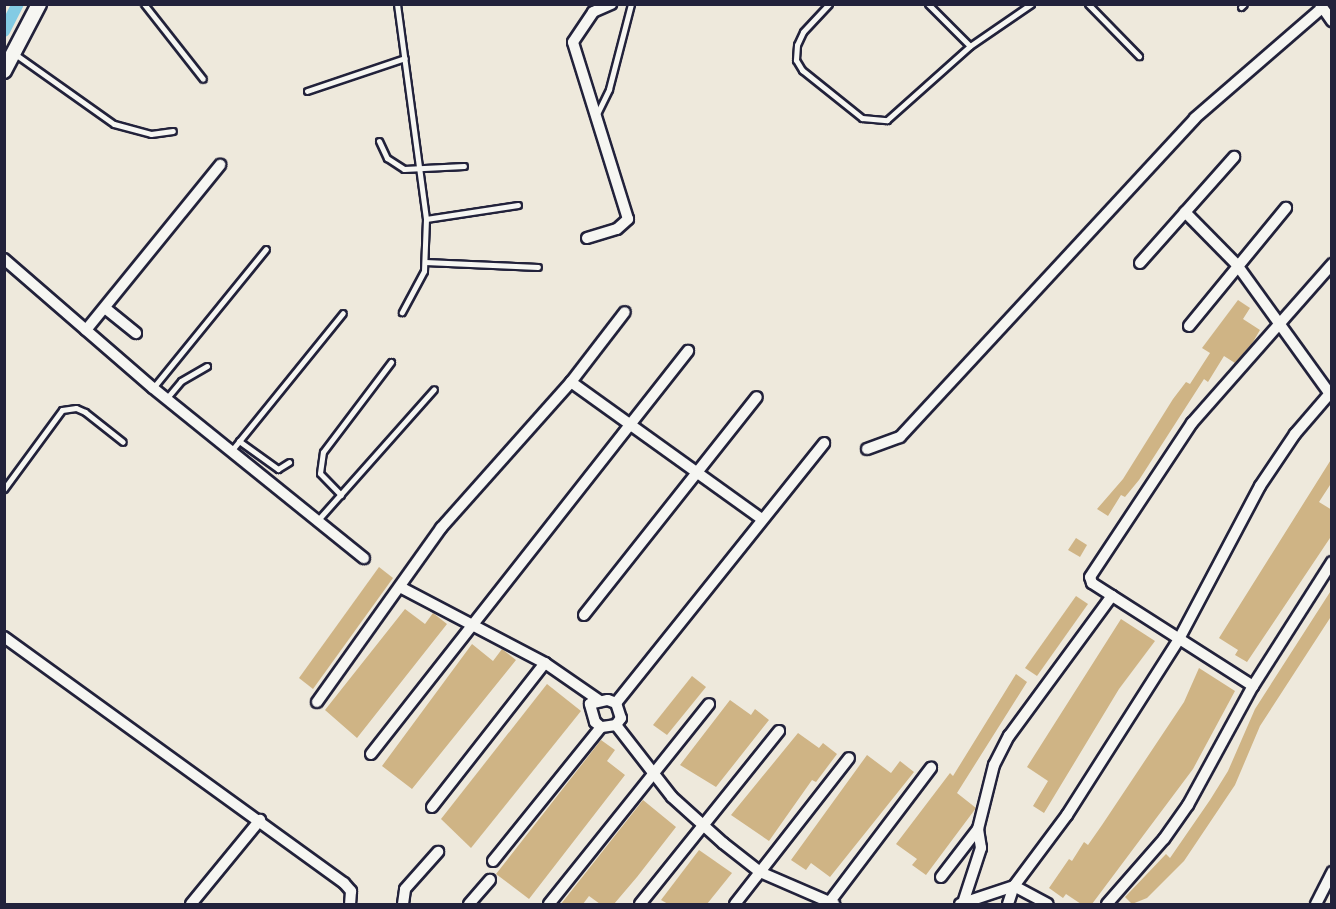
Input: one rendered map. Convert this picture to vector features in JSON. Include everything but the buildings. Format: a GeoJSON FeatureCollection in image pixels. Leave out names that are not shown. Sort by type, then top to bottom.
{"type":"FeatureCollection","features":[{"type":"Feature","properties":{"kind":"street"},"geometry":{"type":"LineString","coordinates":[[4,71],[39,4]]}},
{"type":"Feature","properties":{"kind":"street"},"geometry":{"type":"LineString","coordinates":[[587,238],[617,229],[628,219],[573,42],[593,12],[611,4]]}},
{"type":"Feature","properties":{"kind":"street"},"geometry":{"type":"LineString","coordinates":[[867,449],[900,437],[1195,118],[1321,6],[1332,21]]}},
{"type":"Feature","properties":{"kind":"street"},"geometry":{"type":"LineString","coordinates":[[1140,263],[1234,156]]}},
{"type":"Feature","properties":{"kind":"street"},"geometry":{"type":"LineString","coordinates":[[86,330],[220,165]]}},
{"type":"Feature","properties":{"kind":"street"},"geometry":{"type":"LineString","coordinates":[[1189,326],[1286,208]]}},
{"type":"Feature","properties":{"kind":"street"},"geometry":{"type":"LineString","coordinates":[[1008,904],[1014,886],[1094,778],[1179,639],[1260,486],[1330,392],[1279,328],[1237,265],[1185,212]]}},
{"type":"Feature","properties":{"kind":"street"},"geometry":{"type":"LineString","coordinates":[[4,259],[166,399],[235,445],[317,521],[364,558]]}},
{"type":"Feature","properties":{"kind":"street"},"geometry":{"type":"LineString","coordinates":[[1253,686],[1092,583],[1092,570],[1191,423],[1279,328],[1332,264]]}},
{"type":"Feature","properties":{"kind":"street"},"geometry":{"type":"LineString","coordinates":[[105,308],[136,333]]}},
{"type":"Feature","properties":{"kind":"street"},"geometry":{"type":"LineString","coordinates":[[317,702],[441,528],[571,382],[625,312]]}},
{"type":"Feature","properties":{"kind":"street"},"geometry":{"type":"LineString","coordinates":[[371,754],[688,351]]}},
{"type":"Feature","properties":{"kind":"street"},"geometry":{"type":"LineString","coordinates":[[571,382],[762,519]]}},
{"type":"Feature","properties":{"kind":"street"},"geometry":{"type":"LineString","coordinates":[[584,615],[757,397]]}},
{"type":"Feature","properties":{"kind":"street"},"geometry":{"type":"LineString","coordinates":[[616,703],[824,443]]}},
{"type":"Feature","properties":{"kind":"street"},"geometry":{"type":"LineString","coordinates":[[1107,904],[1164,839],[1188,805],[1253,686],[1332,562]]}},
{"type":"Feature","properties":{"kind":"street"},"geometry":{"type":"LineString","coordinates":[[400,587],[545,663],[600,701]]}},
{"type":"Feature","properties":{"kind":"street"},"geometry":{"type":"LineString","coordinates":[[961,904],[981,848],[978,829],[994,765],[1009,736],[1112,596]]}},
{"type":"Feature","properties":{"kind":"street"},"geometry":{"type":"LineString","coordinates":[[4,637],[260,820],[344,883],[351,891],[350,904]]}},
{"type":"Feature","properties":{"kind":"street"},"geometry":{"type":"LineString","coordinates":[[432,807],[545,663]]}},
{"type":"Feature","properties":{"kind":"street"},"geometry":{"type":"LineString","coordinates":[[601,727],[595,722],[590,704],[600,701],[616,703],[621,710],[616,725]]}},
{"type":"Feature","properties":{"kind":"street"},"geometry":{"type":"LineString","coordinates":[[549,904],[709,704]]}},
{"type":"Feature","properties":{"kind":"street"},"geometry":{"type":"LineString","coordinates":[[493,861],[601,727],[616,725]]}},
{"type":"Feature","properties":{"kind":"street"},"geometry":{"type":"LineString","coordinates":[[616,725],[654,775],[703,826],[760,872],[830,904],[931,768]]}},
{"type":"Feature","properties":{"kind":"street"},"geometry":{"type":"LineString","coordinates":[[640,904],[779,731]]}},
{"type":"Feature","properties":{"kind":"street"},"geometry":{"type":"LineString","coordinates":[[735,904],[849,758]]}},
{"type":"Feature","properties":{"kind":"street"},"geometry":{"type":"LineString","coordinates":[[190,904],[260,820]]}},
{"type":"Feature","properties":{"kind":"street"},"geometry":{"type":"LineString","coordinates":[[941,877],[978,829]]}},
{"type":"Feature","properties":{"kind":"street"},"geometry":{"type":"LineString","coordinates":[[403,904],[405,889],[438,852]]}},
{"type":"Feature","properties":{"kind":"street"},"geometry":{"type":"LineString","coordinates":[[1316,904],[1332,873]]}},
{"type":"Feature","properties":{"kind":"street"},"geometry":{"type":"LineString","coordinates":[[469,904],[490,880]]}},
{"type":"Feature","properties":{"kind":"street"},"geometry":{"type":"LineString","coordinates":[[961,904],[1014,886],[1048,904]]}},
{"type":"Feature","properties":{"kind":"lane"},"geometry":{"type":"LineString","coordinates":[[144,4],[203,79]]}},
{"type":"Feature","properties":{"kind":"lane"},"geometry":{"type":"LineString","coordinates":[[398,4],[426,219],[424,262],[417,288],[402,312]]}},
{"type":"Feature","properties":{"kind":"lane"},"geometry":{"type":"LineString","coordinates":[[596,116],[609,88],[632,4]]}},
{"type":"Feature","properties":{"kind":"lane"},"geometry":{"type":"LineString","coordinates":[[829,4],[803,32],[796,45],[796,60],[802,70],[862,118],[887,120],[970,46],[1031,4]]}},
{"type":"Feature","properties":{"kind":"lane"},"geometry":{"type":"LineString","coordinates":[[928,4],[970,46]]}},
{"type":"Feature","properties":{"kind":"lane"},"geometry":{"type":"LineString","coordinates":[[1088,4],[1139,56]]}},
{"type":"Feature","properties":{"kind":"lane"},"geometry":{"type":"LineString","coordinates":[[13,53],[92,112],[120,127],[151,134],[173,131]]}},
{"type":"Feature","properties":{"kind":"lane"},"geometry":{"type":"LineString","coordinates":[[308,91],[405,58]]}},
{"type":"Feature","properties":{"kind":"lane"},"geometry":{"type":"LineString","coordinates":[[379,141],[395,166],[419,170],[464,166]]}},
{"type":"Feature","properties":{"kind":"lane"},"geometry":{"type":"LineString","coordinates":[[426,219],[518,205]]}},
{"type":"Feature","properties":{"kind":"lane"},"geometry":{"type":"LineString","coordinates":[[153,388],[266,249]]}},
{"type":"Feature","properties":{"kind":"lane"},"geometry":{"type":"LineString","coordinates":[[424,262],[538,267]]}},
{"type":"Feature","properties":{"kind":"lane"},"geometry":{"type":"LineString","coordinates":[[289,462],[278,469],[235,445],[343,313]]}},
{"type":"Feature","properties":{"kind":"lane"},"geometry":{"type":"LineString","coordinates":[[341,495],[320,473],[323,452],[391,362]]}},
{"type":"Feature","properties":{"kind":"lane"},"geometry":{"type":"LineString","coordinates":[[166,399],[181,381],[207,366]]}},
{"type":"Feature","properties":{"kind":"lane"},"geometry":{"type":"LineString","coordinates":[[317,521],[434,389]]}},
{"type":"Feature","properties":{"kind":"lane"},"geometry":{"type":"LineString","coordinates":[[4,489],[62,410],[76,408],[85,412],[123,442]]}},
{"type":"Feature","properties":{"kind":"waterway"},"geometry":{"type":"LineString","coordinates":[[4,31],[18,4]]}}]}
